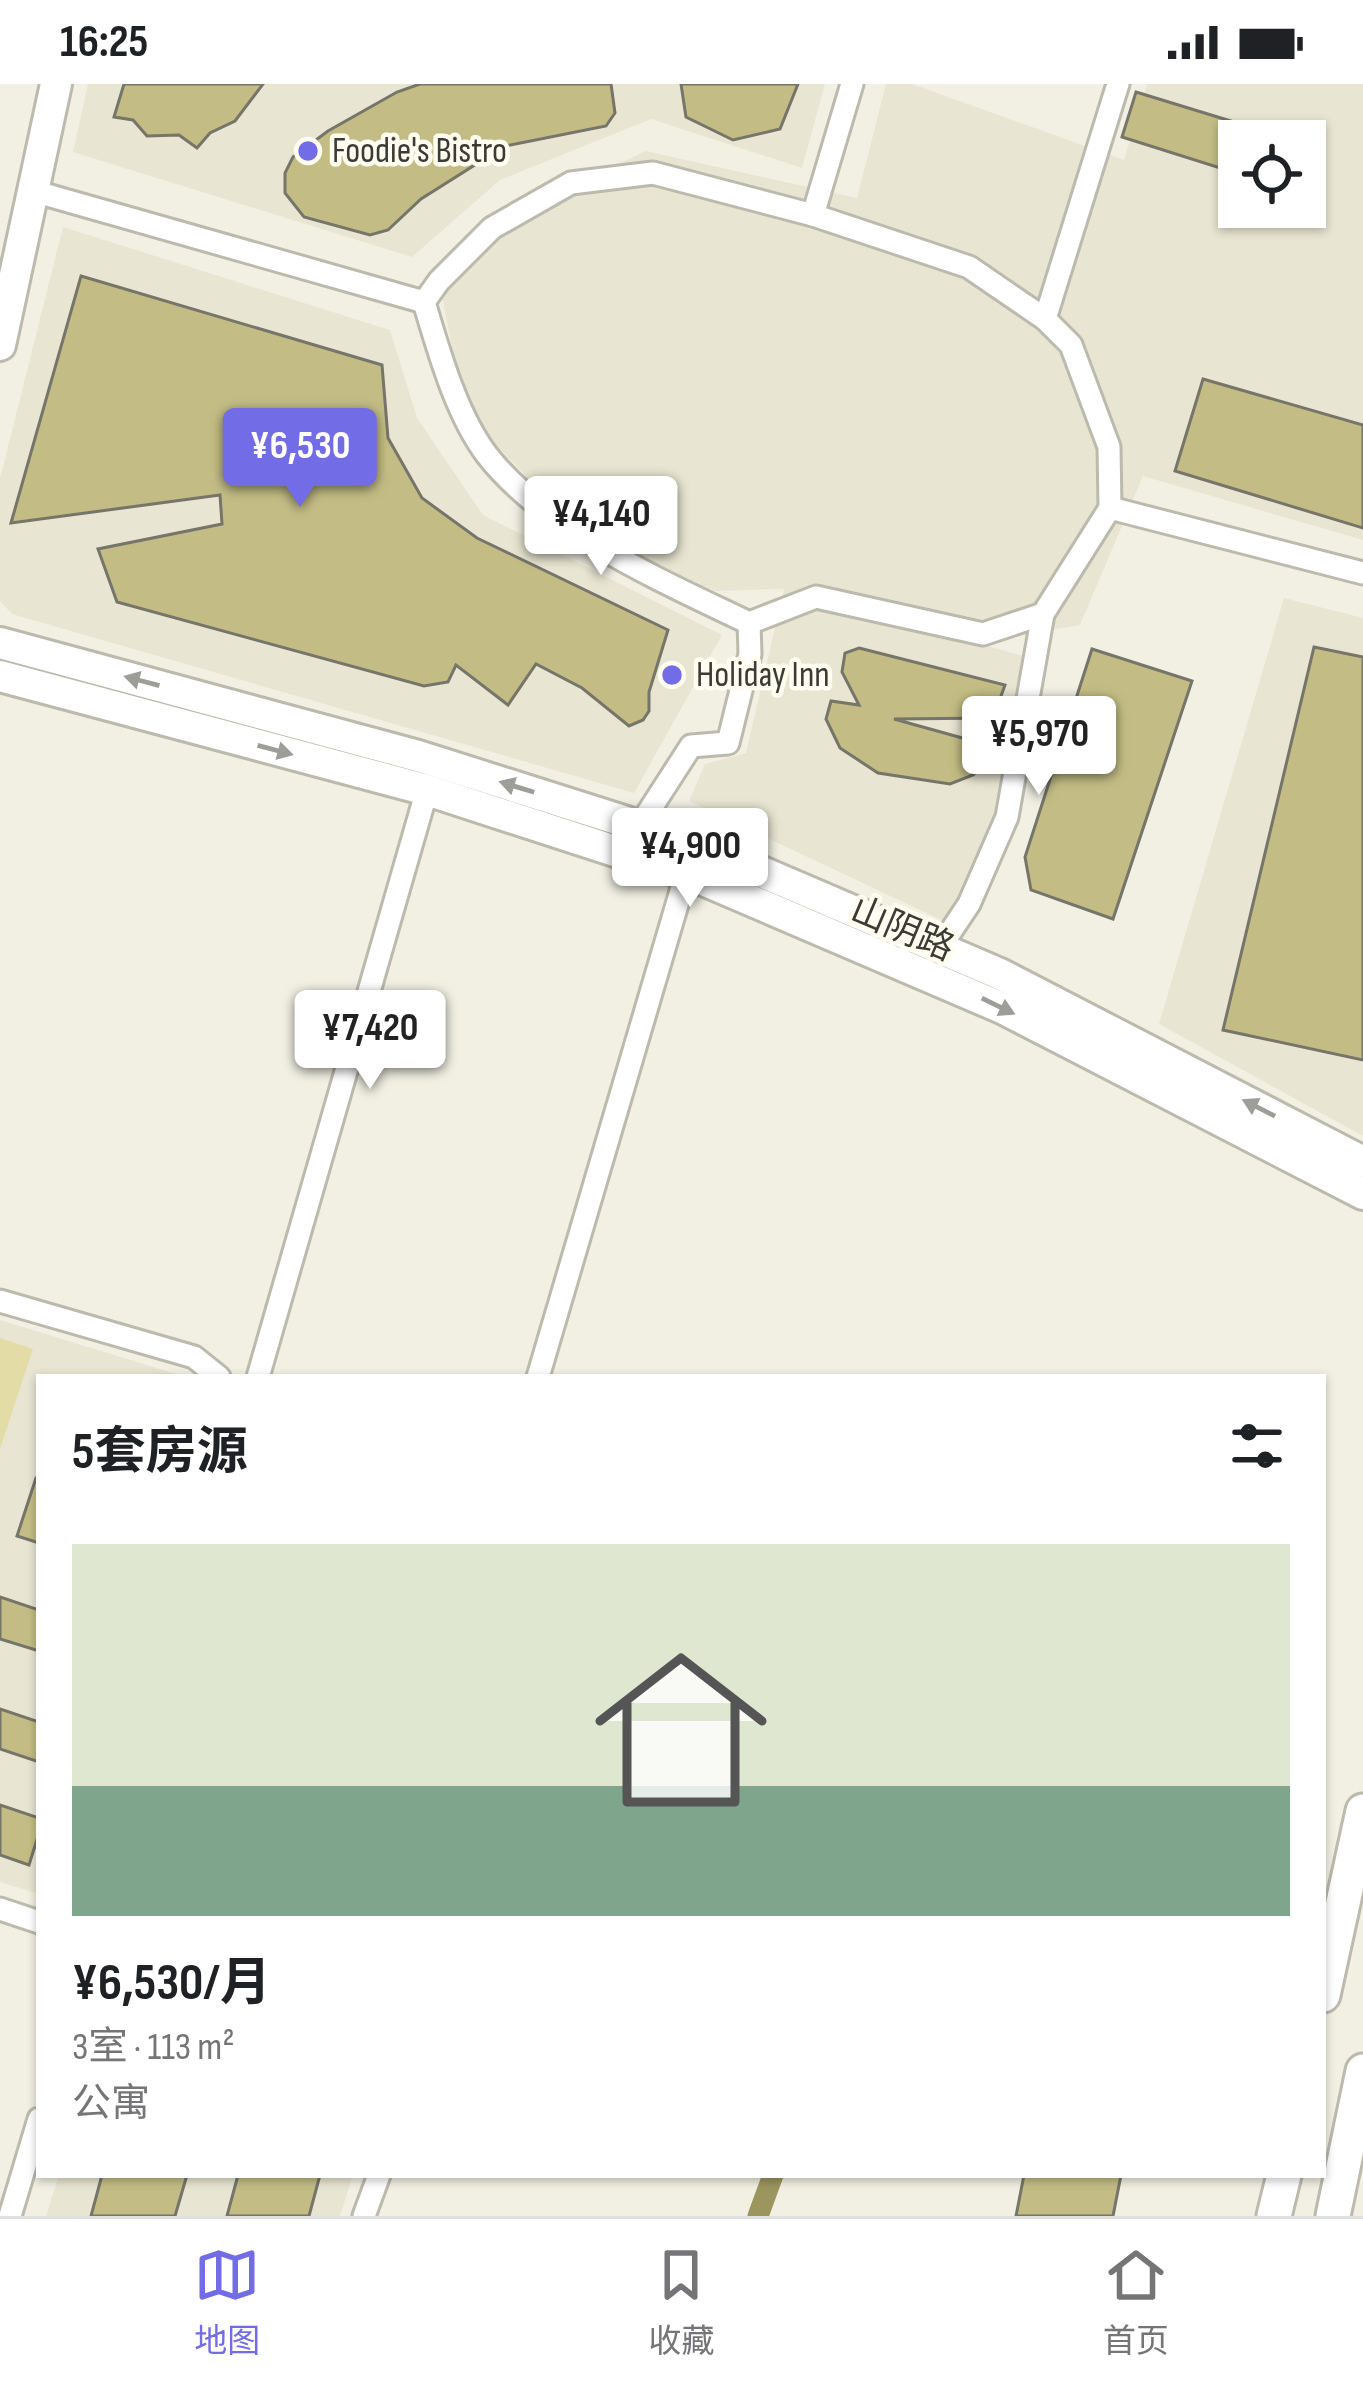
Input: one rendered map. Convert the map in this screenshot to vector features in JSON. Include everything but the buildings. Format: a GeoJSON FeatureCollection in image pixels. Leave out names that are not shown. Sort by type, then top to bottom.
{"type":"FeatureCollection","features":[{"type":"Feature","properties":{"kind":"main road"},"geometry":{"type":"LineString","coordinates":[[0,345],[56,84]]}},
{"type":"Feature","properties":{"kind":"main road","name":"山阴路"},"geometry":{"type":"LineString","coordinates":[[0,643],[418,756],[699,844],[941,946],[1363,1162]]}},
{"type":"Feature","properties":{"kind":"main road","name":"山阴路"},"geometry":{"type":"LineString","coordinates":[[0,676],[427,790],[686,874],[943,980],[1363,1194]]}},
{"type":"Feature","properties":{"kind":"main road"},"geometry":{"type":"LineString","coordinates":[[1326,1981],[1363,1811]]}},
{"type":"Feature","properties":{"kind":"main road"},"geometry":{"type":"LineString","coordinates":[[1333,2216],[1363,2071]]}},
{"type":"Feature","properties":{"kind":"main road"},"geometry":{"type":"LineString","coordinates":[[1274,2216],[1283,2178]]}},
{"type":"Feature","properties":{"kind":"street"},"geometry":{"type":"LineString","coordinates":[[813,215],[852,84]]}},
{"type":"Feature","properties":{"kind":"street"},"geometry":{"type":"LineString","coordinates":[[1045,319],[1118,84]]}},
{"type":"Feature","properties":{"kind":"street"},"geometry":{"type":"LineString","coordinates":[[424,302],[492,228],[572,183],[653,173],[813,215],[969,267],[1045,319],[1071,345],[1109,447],[1110,508],[1043,614],[1007,817],[969,904],[941,946]]}},
{"type":"Feature","properties":{"kind":"street"},"geometry":{"type":"LineString","coordinates":[[33,191],[424,302]]}},
{"type":"Feature","properties":{"kind":"street"},"geometry":{"type":"LineString","coordinates":[[424,302],[445,373],[486,454],[546,514],[749,623],[816,597],[983,634],[1043,614]]}},
{"type":"Feature","properties":{"kind":"street"},"geometry":{"type":"LineString","coordinates":[[1110,508],[1363,573]]}},
{"type":"Feature","properties":{"kind":"street"},"geometry":{"type":"LineString","coordinates":[[640,825],[691,746],[728,742],[750,654],[749,623]]}},
{"type":"Feature","properties":{"kind":"street"},"geometry":{"type":"LineString","coordinates":[[259,1374],[427,790]]}},
{"type":"Feature","properties":{"kind":"street"},"geometry":{"type":"LineString","coordinates":[[539,1374],[686,874]]}},
{"type":"Feature","properties":{"kind":"street"},"geometry":{"type":"LineString","coordinates":[[0,1301],[194,1358],[215,1374]]}},
{"type":"Feature","properties":{"kind":"street"},"geometry":{"type":"LineString","coordinates":[[0,1909],[36,1921]]}},
{"type":"Feature","properties":{"kind":"street"},"geometry":{"type":"LineString","coordinates":[[10,2216],[36,2130]]}},
{"type":"Feature","properties":{"kind":"street"},"geometry":{"type":"LineString","coordinates":[[364,2216],[378,2178]]}},
{"type":"Feature","properties":{"kind":"shaded area"},"geometry":{"type":"Polygon","coordinates":[[[88,84],[825,84],[802,168],[651,119],[500,180],[412,257],[73,152],[88,84]]]}},
{"type":"Feature","properties":{"kind":"shaded area"},"geometry":{"type":"Polygon","coordinates":[[[886,84],[912,84],[1124,160],[1147,84],[1363,84],[1363,540],[1143,476],[1080,625],[984,641],[885,617],[1034,659],[987,862],[954,926],[689,801],[705,764],[746,753],[784,589],[685,592],[560,511],[465,413],[439,281],[545,198],[646,151],[857,198],[886,84]]]}},
{"type":"Feature","properties":{"kind":"shaded area"},"geometry":{"type":"Polygon","coordinates":[[[63,227],[390,330],[417,418],[483,515],[722,635],[634,793],[12,614],[0,601],[0,479],[63,227]]]}},
{"type":"Feature","properties":{"kind":"shaded area"},"geometry":{"type":"Polygon","coordinates":[[[1284,598],[1363,618],[1363,1136],[1159,1024],[1284,598]]]}},
{"type":"Feature","properties":{"kind":"shaded area"},"geometry":{"type":"Polygon","coordinates":[[[0,1320],[176,1374],[36,1374],[36,1893],[0,1882],[0,1320]]]}},
{"type":"Feature","properties":{"kind":"shaded area"},"geometry":{"type":"Polygon","coordinates":[[[0,1338],[33,1349],[0,1449],[0,1338]]]}},
{"type":"Feature","properties":{"kind":"shaded area"},"geometry":{"type":"Polygon","coordinates":[[[58,2178],[352,2178],[340,2216],[46,2216],[58,2178]]]}},
{"type":"Feature","properties":{"kind":"waterway"},"geometry":{"type":"LineString","coordinates":[[758,2216],[772,2178]]}},
{"type":"Feature","properties":{"kind":"place","name":"Foodie's Bistro"},"geometry":{"type":"Point","coordinates":[308,151]}},
{"type":"Feature","properties":{"kind":"place","name":"Holiday Inn"},"geometry":{"type":"Point","coordinates":[672,675]}}]}
